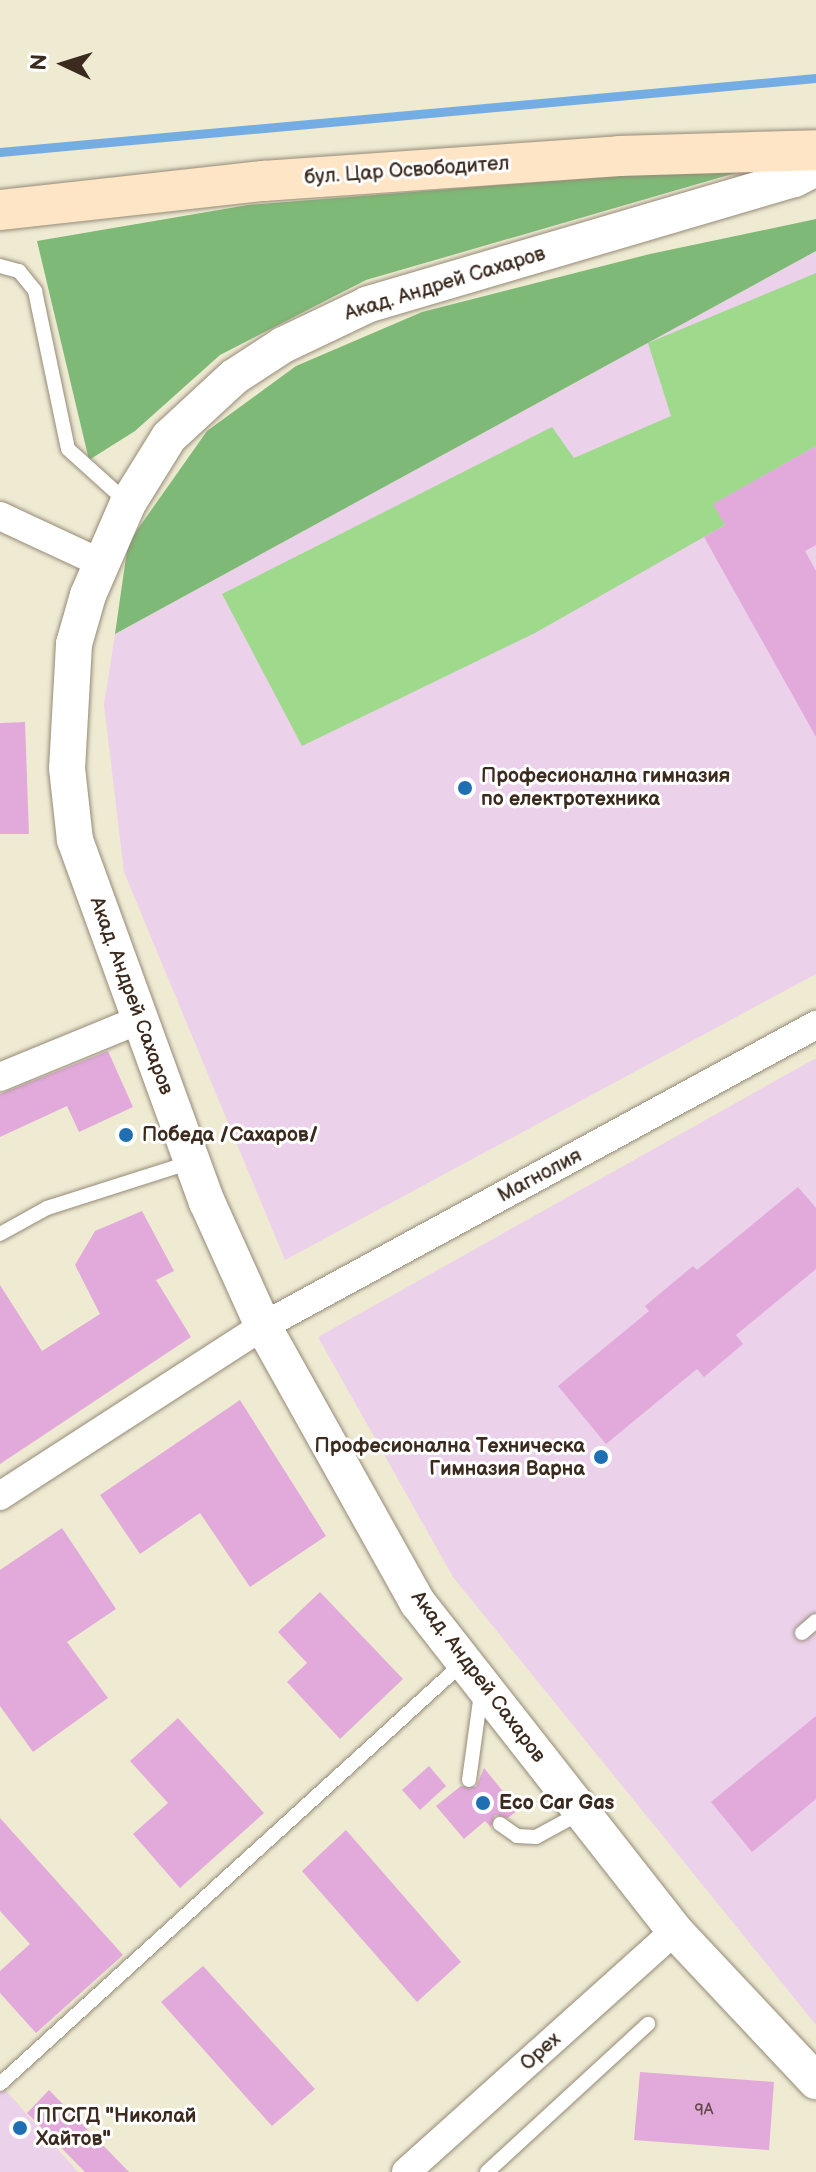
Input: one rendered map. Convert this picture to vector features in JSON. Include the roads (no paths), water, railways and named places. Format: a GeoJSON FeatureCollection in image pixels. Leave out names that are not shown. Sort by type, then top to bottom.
{"type":"FeatureCollection","features":[{"type":"Feature","properties":{"kind":"main road","name":"бул. Цар Освободител"},"geometry":{"type":"LineString","coordinates":[[0,188],[816,126]]}},
{"type":"Feature","properties":{"kind":"main road","name":"бул. Цар Освободител"},"geometry":{"type":"LineString","coordinates":[[0,210],[263,181],[619,156],[816,150]]}},
{"type":"Feature","properties":{"kind":"street"},"geometry":{"type":"LineString","coordinates":[[674,214],[816,168]]}},
{"type":"Feature","properties":{"kind":"street"},"geometry":{"type":"LineString","coordinates":[[674,214],[816,193]]}},
{"type":"Feature","properties":{"kind":"street","name":"Акад. Андрей Сахаров"},"geometry":{"type":"LineString","coordinates":[[674,214],[367,305],[283,345],[234,377],[169,437],[128,503],[101,563],[74,644],[67,768],[75,840],[191,1162],[263,1326],[418,1603],[675,1931],[816,2081]]}},
{"type":"Feature","properties":{"kind":"street"},"geometry":{"type":"LineString","coordinates":[[0,516],[101,563]]}},
{"type":"Feature","properties":{"kind":"street"},"geometry":{"type":"LineString","coordinates":[[0,1077],[139,1020]]}},
{"type":"Feature","properties":{"kind":"street","name":"Магнолия"},"geometry":{"type":"LineString","coordinates":[[0,1496],[263,1326],[816,1025]]}},
{"type":"Feature","properties":{"kind":"street","name":"Орех"},"geometry":{"type":"LineString","coordinates":[[406,2172],[675,1931]]}},
{"type":"Feature","properties":{"kind":"lane"},"geometry":{"type":"LineString","coordinates":[[0,266],[19,271],[35,291],[68,449],[128,503]]}},
{"type":"Feature","properties":{"kind":"lane"},"geometry":{"type":"LineString","coordinates":[[0,1234],[47,1208],[191,1162]]}},
{"type":"Feature","properties":{"kind":"lane"},"geometry":{"type":"LineString","coordinates":[[802,1633],[816,1621]]}},
{"type":"Feature","properties":{"kind":"lane"},"geometry":{"type":"LineString","coordinates":[[469,1780],[473,1673]]}},
{"type":"Feature","properties":{"kind":"lane"},"geometry":{"type":"LineString","coordinates":[[0,2084],[473,1673]]}},
{"type":"Feature","properties":{"kind":"lane"},"geometry":{"type":"LineString","coordinates":[[500,1824],[517,1836],[536,1837],[583,1812]]}},
{"type":"Feature","properties":{"kind":"lane"},"geometry":{"type":"LineString","coordinates":[[487,2172],[648,2024]]}},
{"type":"Feature","properties":{"kind":"waterway"},"geometry":{"type":"LineString","coordinates":[[0,152],[816,78]]}},
{"type":"Feature","properties":{"kind":"place","name":"Професионална гимназия по електротехника"},"geometry":{"type":"Point","coordinates":[465,788]}},
{"type":"Feature","properties":{"kind":"place","name":"Победа /Сахаров/"},"geometry":{"type":"Point","coordinates":[126,1135]}},
{"type":"Feature","properties":{"kind":"place","name":"Професионална Техническа Гимназия Варна"},"geometry":{"type":"Point","coordinates":[601,1457]}},
{"type":"Feature","properties":{"kind":"place","name":"Eco Car Gas"},"geometry":{"type":"Point","coordinates":[483,1803]}},
{"type":"Feature","properties":{"kind":"place","name":"ПГСГД \"Николай Хайтов\""},"geometry":{"type":"Point","coordinates":[20,2128]}}]}
